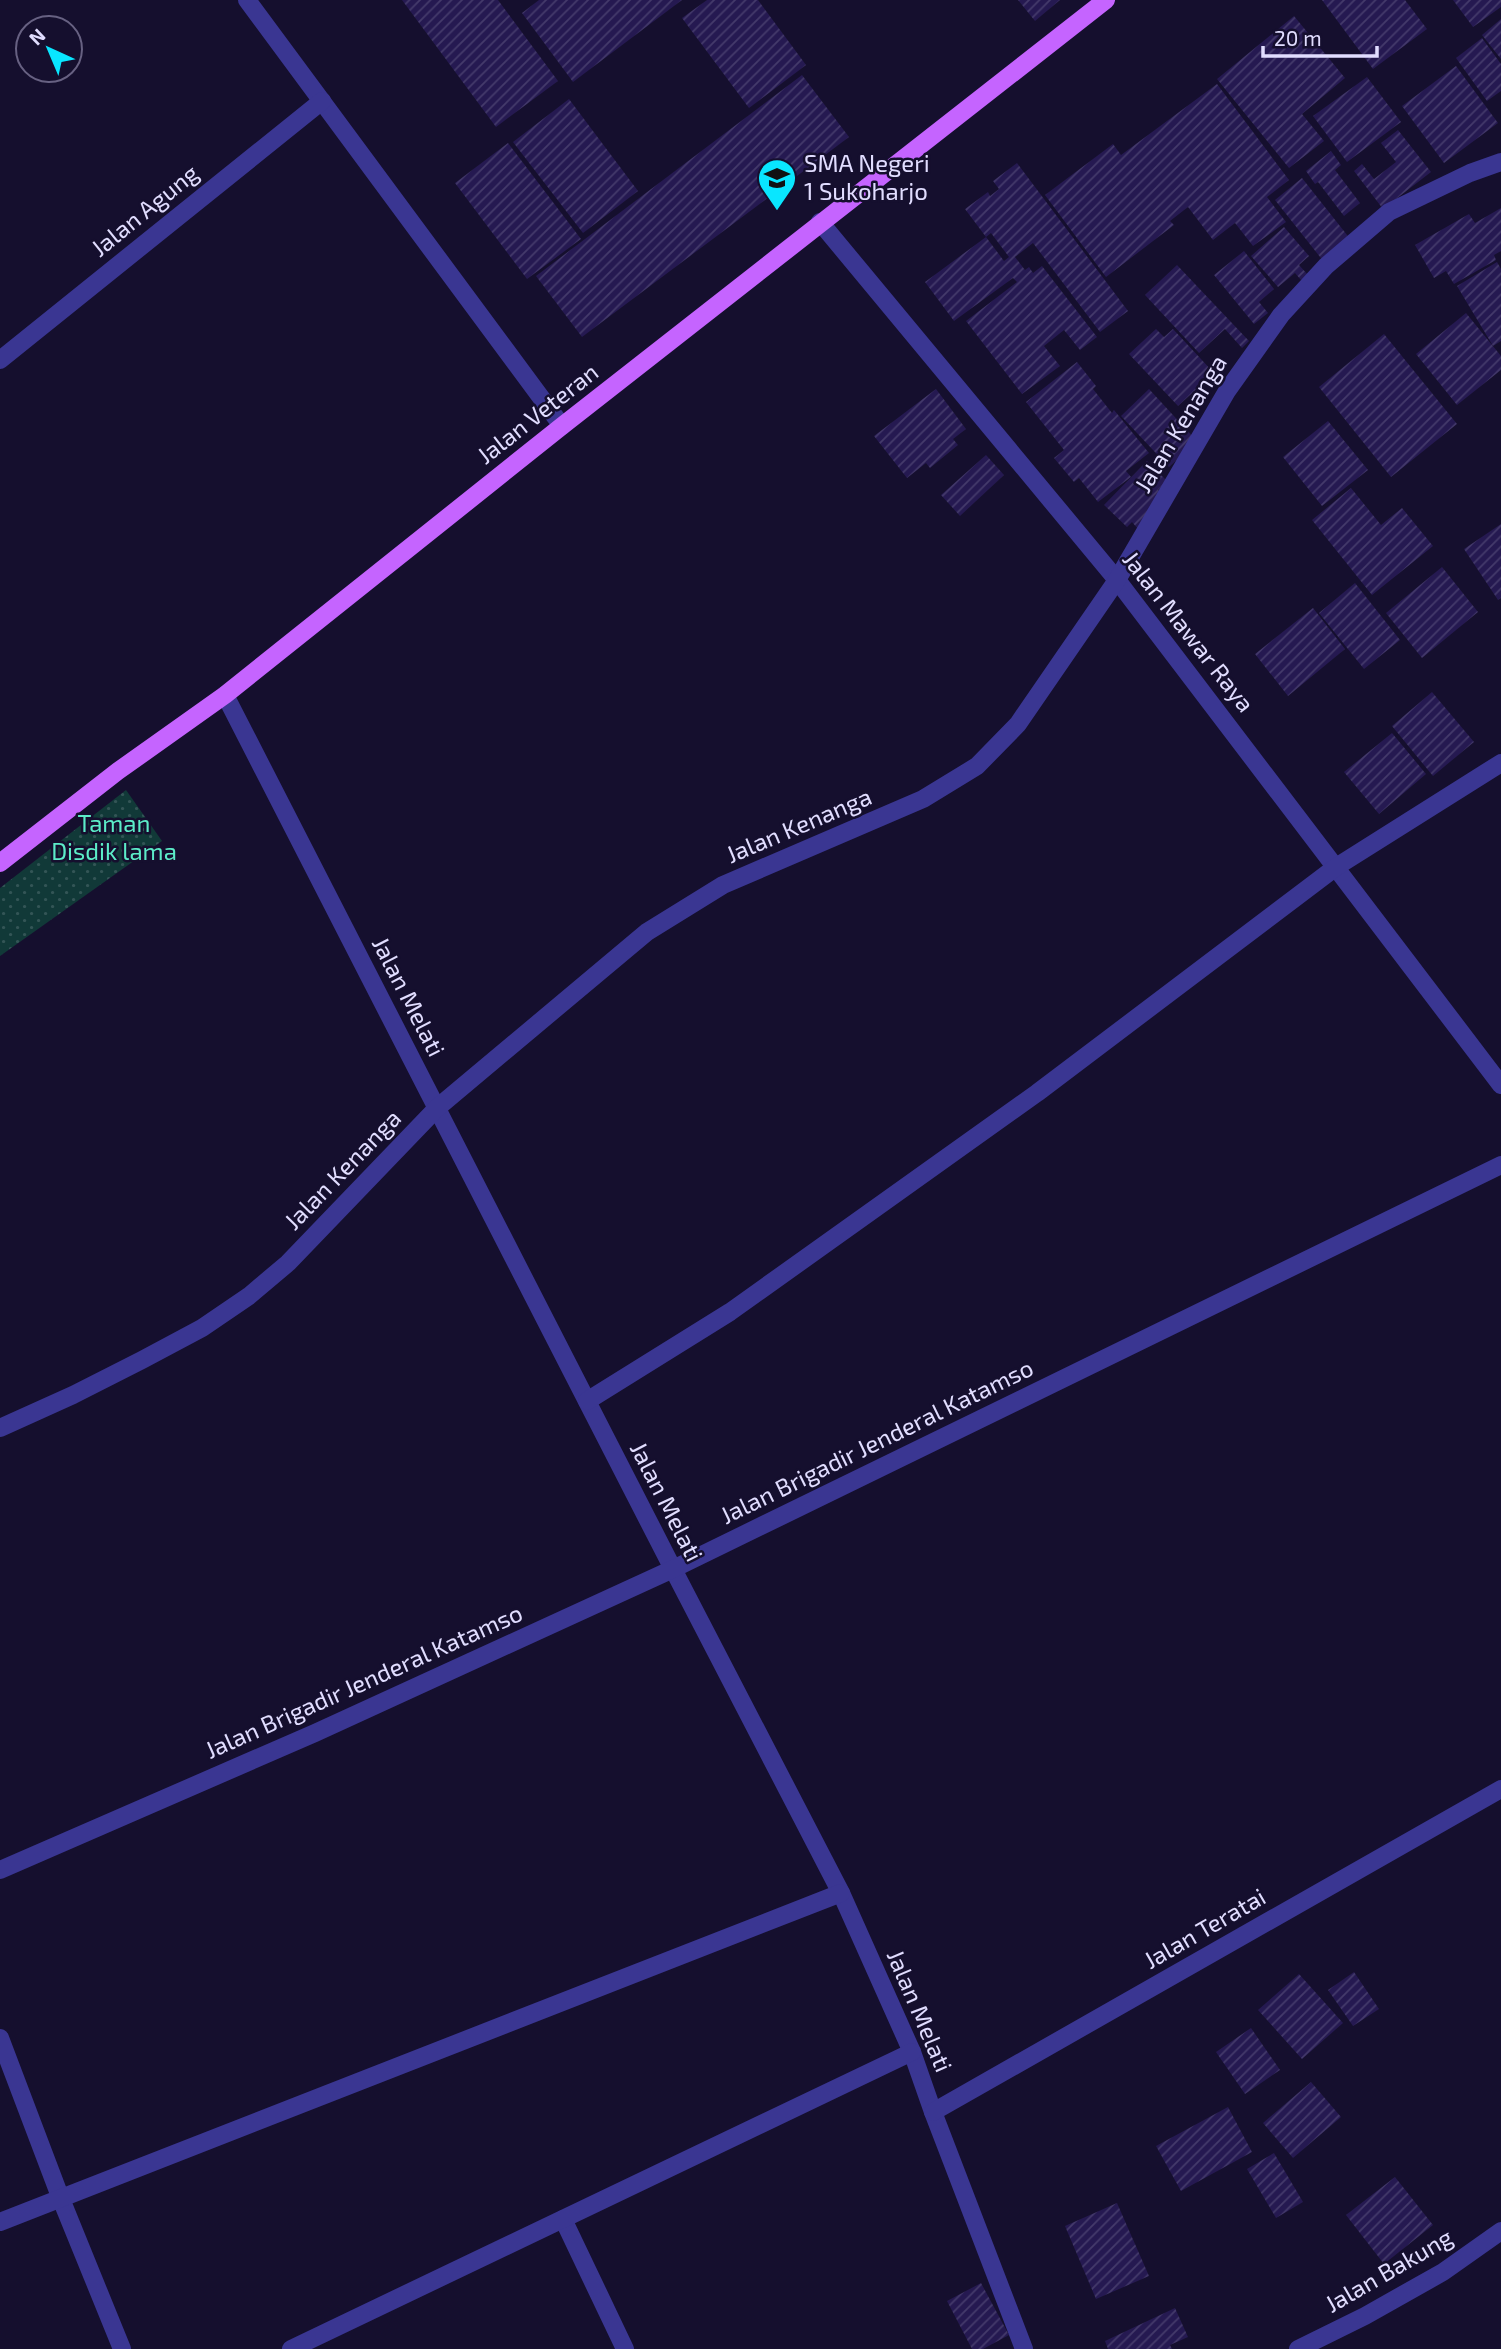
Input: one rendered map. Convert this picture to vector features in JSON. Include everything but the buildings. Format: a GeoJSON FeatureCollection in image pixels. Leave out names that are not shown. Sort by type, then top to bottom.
{"type":"FeatureCollection","features":[{"type":"Feature","properties":{"kind":"main road","name":"Jalan Veteran"},"geometry":{"type":"LineString","coordinates":[[0,863],[118,771],[225,695],[820,222],[1106,0]]}},
{"type":"Feature","properties":{"kind":"street"},"geometry":{"type":"LineString","coordinates":[[247,0],[562,426]]}},
{"type":"Feature","properties":{"kind":"street","name":"Jalan Agung"},"geometry":{"type":"LineString","coordinates":[[0,360],[322,101]]}},
{"type":"Feature","properties":{"kind":"street","name":"Jalan Kenanga"},"geometry":{"type":"LineString","coordinates":[[0,1428],[74,1395],[154,1354],[202,1328],[249,1296],[289,1263],[437,1108],[647,932],[723,886],[923,799],[976,766],[1018,724],[1117,580],[1227,391],[1281,315],[1325,266],[1389,212],[1470,173],[1501,162]]}},
{"type":"Feature","properties":{"kind":"street","name":"Jalan Mawar Raya"},"geometry":{"type":"LineString","coordinates":[[820,222],[1117,580],[1501,1084]]}},
{"type":"Feature","properties":{"kind":"street","name":"Jalan Melati"},"geometry":{"type":"LineString","coordinates":[[225,695],[841,1893],[912,2052],[1024,2349]]}},
{"type":"Feature","properties":{"kind":"street"},"geometry":{"type":"LineString","coordinates":[[587,1401],[753,1296],[1037,1093],[1336,867],[1501,763]]}},
{"type":"Feature","properties":{"kind":"street","name":"Jalan Brigadir Jenderal Katamso"},"geometry":{"type":"LineString","coordinates":[[0,1870],[315,1733],[673,1569],[1501,1165]]}},
{"type":"Feature","properties":{"kind":"street","name":"Jalan Teratai"},"geometry":{"type":"LineString","coordinates":[[933,2112],[1501,1789]]}},
{"type":"Feature","properties":{"kind":"street"},"geometry":{"type":"LineString","coordinates":[[0,2222],[841,1893]]}},
{"type":"Feature","properties":{"kind":"street"},"geometry":{"type":"LineString","coordinates":[[0,2038],[122,2349]]}},
{"type":"Feature","properties":{"kind":"street"},"geometry":{"type":"LineString","coordinates":[[291,2349],[912,2052]]}},
{"type":"Feature","properties":{"kind":"street"},"geometry":{"type":"LineString","coordinates":[[563,2219],[625,2349]]}},
{"type":"Feature","properties":{"kind":"street","name":"Jalan Bakung"},"geometry":{"type":"LineString","coordinates":[[1298,2349],[1365,2316],[1443,2272],[1501,2231]]}},
{"type":"Feature","properties":{"kind":"green space","name":"Taman Disdik lama"},"geometry":{"type":"Polygon","coordinates":[[[126,790],[162,841],[0,956],[0,888],[126,790]]]}},
{"type":"Feature","properties":{"kind":"place","name":"SMA Negeri 1 Sukoharjo"},"geometry":{"type":"Point","coordinates":[777,212]}}]}
